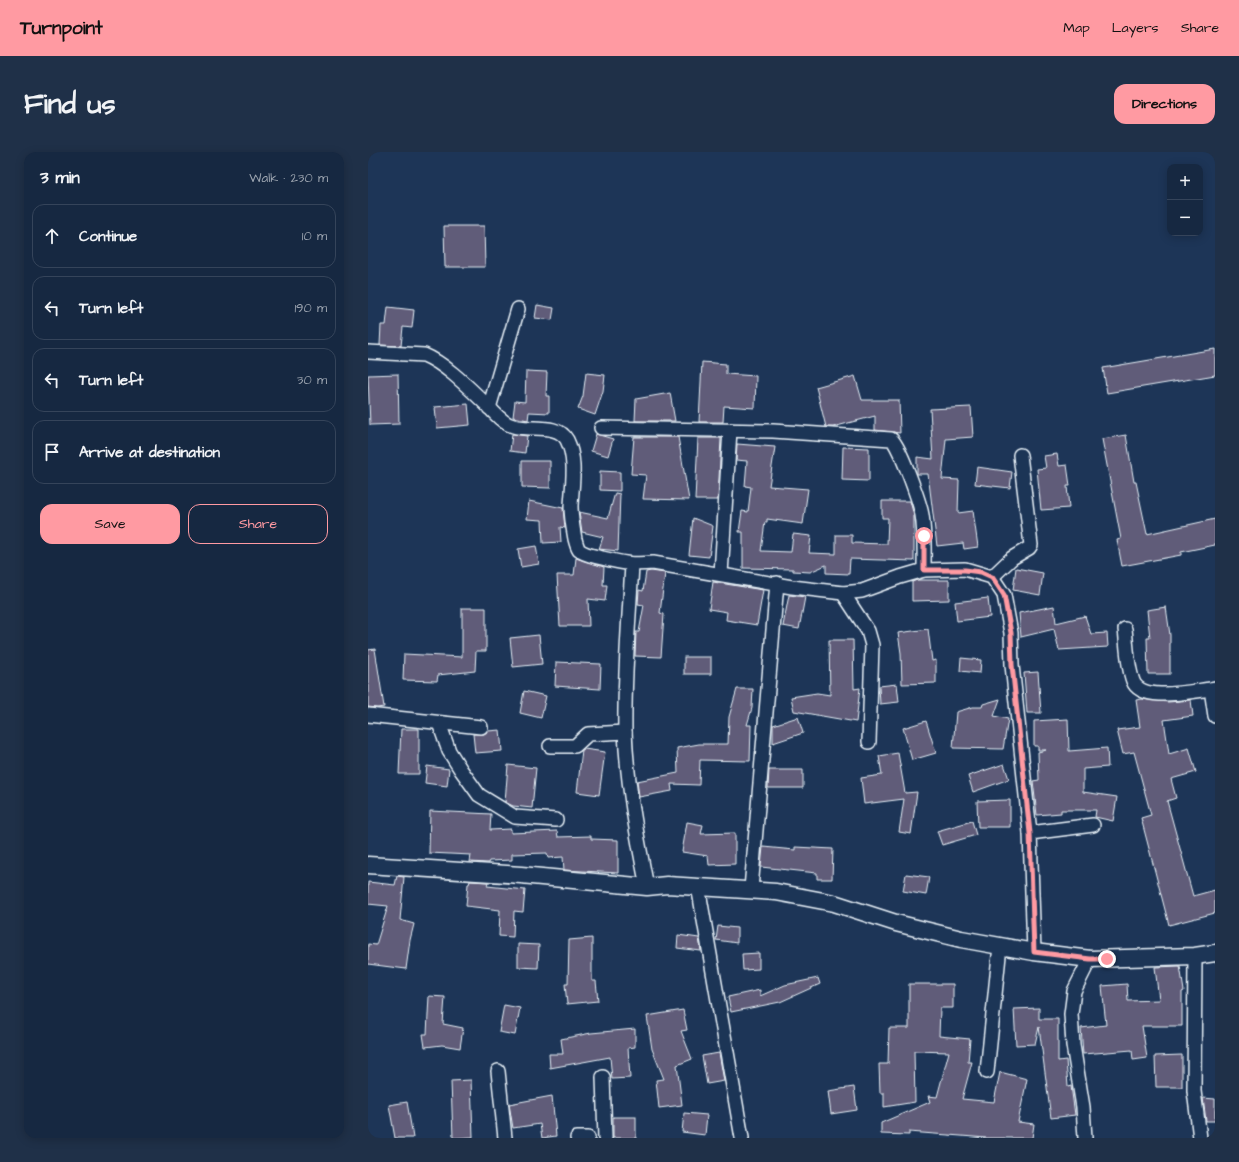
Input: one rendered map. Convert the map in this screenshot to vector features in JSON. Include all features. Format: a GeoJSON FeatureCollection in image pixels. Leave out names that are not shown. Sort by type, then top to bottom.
{"type":"FeatureCollection","features":[{"type":"Feature","properties":{"kind":"street"},"geometry":{"type":"LineString","coordinates":[[489,408],[518,309]]}},
{"type":"Feature","properties":{"kind":"street"},"geometry":{"type":"LineString","coordinates":[[368,352],[424,356],[431,358],[460,380],[508,424],[519,428],[555,430],[562,434],[567,439],[570,447],[573,468],[572,520],[577,547],[583,553],[632,565],[652,563],[843,594],[862,591],[924,570],[965,570],[992,577],[1004,595],[1011,633],[1012,665],[1030,833],[1034,952]]}},
{"type":"Feature","properties":{"kind":"street"},"geometry":{"type":"LineString","coordinates":[[601,428],[730,430],[888,437],[894,440],[905,461],[922,515],[924,570]]}},
{"type":"Feature","properties":{"kind":"street"},"geometry":{"type":"LineString","coordinates":[[721,574],[730,430]]}},
{"type":"Feature","properties":{"kind":"street"},"geometry":{"type":"LineString","coordinates":[[992,577],[1012,558],[1029,548],[1030,545],[1020,455]]}},
{"type":"Feature","properties":{"kind":"street"},"geometry":{"type":"LineString","coordinates":[[632,565],[626,674],[625,732],[630,793],[647,887]]}},
{"type":"Feature","properties":{"kind":"street"},"geometry":{"type":"LineString","coordinates":[[751,889],[777,583]]}},
{"type":"Feature","properties":{"kind":"street"},"geometry":{"type":"LineString","coordinates":[[843,594],[868,631],[872,644],[869,742]]}},
{"type":"Feature","properties":{"kind":"street"},"geometry":{"type":"LineString","coordinates":[[1125,629],[1133,680],[1139,690],[1146,693],[1162,694],[1213,688],[1215,716]]}},
{"type":"Feature","properties":{"kind":"street"},"geometry":{"type":"LineString","coordinates":[[368,715],[481,727]]}},
{"type":"Feature","properties":{"kind":"street"},"geometry":{"type":"LineString","coordinates":[[439,722],[449,751],[479,794],[515,817],[556,820]]}},
{"type":"Feature","properties":{"kind":"street"},"geometry":{"type":"LineString","coordinates":[[550,746],[575,746],[588,734],[625,732]]}},
{"type":"Feature","properties":{"kind":"street"},"geometry":{"type":"LineString","coordinates":[[1030,833],[1093,825]]}},
{"type":"Feature","properties":{"kind":"street"},"geometry":{"type":"LineString","coordinates":[[368,864],[521,875],[647,887],[667,885],[751,889],[834,903],[961,939],[1034,952],[1090,959],[1195,956],[1215,953]]}},
{"type":"Feature","properties":{"kind":"street"},"geometry":{"type":"LineString","coordinates":[[698,886],[742,1138]]}},
{"type":"Feature","properties":{"kind":"street"},"geometry":{"type":"LineString","coordinates":[[987,1072],[1000,946]]}},
{"type":"Feature","properties":{"kind":"street"},"geometry":{"type":"LineString","coordinates":[[1195,956],[1194,1091],[1197,1124],[1200,1138]]}},
{"type":"Feature","properties":{"kind":"street"},"geometry":{"type":"LineString","coordinates":[[1085,1138],[1082,1100],[1073,1045],[1071,1014],[1074,991],[1090,959]]}},
{"type":"Feature","properties":{"kind":"street"},"geometry":{"type":"LineString","coordinates":[[498,1070],[505,1138]]}},
{"type":"Feature","properties":{"kind":"street"},"geometry":{"type":"LineString","coordinates":[[603,1077],[605,1138]]}},
{"type":"Feature","properties":{"kind":"street"},"geometry":{"type":"LineString","coordinates":[[577,1138],[588,1138]]}},
{"type":"Feature","properties":{"kind":"building"},"geometry":{"type":"Polygon","coordinates":[[[444,226],[484,226],[485,267],[445,267],[444,226]]]}},
{"type":"Feature","properties":{"kind":"building"},"geometry":{"type":"Polygon","coordinates":[[[537,305],[554,308],[552,320],[535,318],[537,305]]]}},
{"type":"Feature","properties":{"kind":"building"},"geometry":{"type":"Polygon","coordinates":[[[388,307],[414,310],[412,328],[403,327],[401,346],[380,345],[381,325],[386,325],[388,307]]]}},
{"type":"Feature","properties":{"kind":"building"},"geometry":{"type":"Polygon","coordinates":[[[1215,349],[1215,375],[1107,393],[1103,368],[1215,349]]]}},
{"type":"Feature","properties":{"kind":"building"},"geometry":{"type":"Polygon","coordinates":[[[702,362],[726,364],[726,374],[756,376],[755,408],[724,406],[723,422],[699,422],[702,362]]]}},
{"type":"Feature","properties":{"kind":"building"},"geometry":{"type":"Polygon","coordinates":[[[526,371],[547,372],[546,396],[549,396],[549,413],[529,412],[528,420],[513,417],[515,401],[525,402],[526,371]]]}},
{"type":"Feature","properties":{"kind":"building"},"geometry":{"type":"Polygon","coordinates":[[[586,373],[605,375],[603,391],[595,415],[578,409],[583,396],[586,373]]]}},
{"type":"Feature","properties":{"kind":"building"},"geometry":{"type":"Polygon","coordinates":[[[398,374],[399,424],[370,425],[368,375],[398,374]]]}},
{"type":"Feature","properties":{"kind":"building"},"geometry":{"type":"Polygon","coordinates":[[[855,376],[862,400],[899,400],[900,433],[875,430],[875,416],[833,427],[826,427],[816,387],[855,376]]]}},
{"type":"Feature","properties":{"kind":"building"},"geometry":{"type":"Polygon","coordinates":[[[670,393],[675,421],[635,421],[636,399],[670,393]]]}},
{"type":"Feature","properties":{"kind":"building"},"geometry":{"type":"Polygon","coordinates":[[[468,404],[470,425],[437,428],[435,407],[468,404]]]}},
{"type":"Feature","properties":{"kind":"building"},"geometry":{"type":"Polygon","coordinates":[[[971,407],[973,437],[946,439],[942,479],[959,480],[958,513],[973,511],[978,547],[964,549],[963,543],[937,546],[928,474],[917,474],[917,457],[933,459],[930,409],[971,407]]]}},
{"type":"Feature","properties":{"kind":"building"},"geometry":{"type":"Polygon","coordinates":[[[512,434],[527,436],[525,453],[510,451],[512,434]]]}},
{"type":"Feature","properties":{"kind":"building"},"geometry":{"type":"Polygon","coordinates":[[[596,434],[613,439],[608,456],[591,451],[596,434]]]}},
{"type":"Feature","properties":{"kind":"building"},"geometry":{"type":"Polygon","coordinates":[[[1126,435],[1134,482],[1136,482],[1147,534],[1215,519],[1215,545],[1181,552],[1181,555],[1122,566],[1117,540],[1121,539],[1102,439],[1126,435]]]}},
{"type":"Feature","properties":{"kind":"building"},"geometry":{"type":"Polygon","coordinates":[[[634,437],[678,437],[689,500],[643,499],[646,475],[631,474],[634,437]]]}},
{"type":"Feature","properties":{"kind":"building"},"geometry":{"type":"Polygon","coordinates":[[[698,438],[721,438],[718,500],[695,500],[698,438]]]}},
{"type":"Feature","properties":{"kind":"building"},"geometry":{"type":"Polygon","coordinates":[[[737,444],[775,447],[769,486],[808,489],[803,524],[767,519],[767,522],[765,522],[761,551],[791,552],[793,534],[811,536],[809,553],[836,554],[836,535],[852,535],[852,543],[887,544],[888,518],[882,518],[882,501],[910,501],[914,516],[914,561],[850,559],[849,574],[826,573],[826,565],[810,572],[793,571],[793,569],[743,568],[743,532],[739,532],[742,511],[748,512],[751,487],[745,486],[747,461],[736,460],[737,444]]]}},
{"type":"Feature","properties":{"kind":"building"},"geometry":{"type":"Polygon","coordinates":[[[843,447],[869,448],[869,481],[842,480],[843,447]]]}},
{"type":"Feature","properties":{"kind":"building"},"geometry":{"type":"Polygon","coordinates":[[[1057,454],[1059,466],[1067,465],[1070,486],[1067,486],[1069,508],[1041,510],[1037,469],[1046,468],[1044,456],[1057,454]]]}},
{"type":"Feature","properties":{"kind":"building"},"geometry":{"type":"Polygon","coordinates":[[[522,461],[550,461],[550,488],[522,487],[522,461]]]}},
{"type":"Feature","properties":{"kind":"building"},"geometry":{"type":"Polygon","coordinates":[[[977,467],[1012,472],[1010,488],[975,484],[977,467]]]}},
{"type":"Feature","properties":{"kind":"building"},"geometry":{"type":"Polygon","coordinates":[[[600,471],[620,472],[620,491],[600,490],[600,471]]]}},
{"type":"Feature","properties":{"kind":"building"},"geometry":{"type":"Polygon","coordinates":[[[615,493],[620,494],[618,551],[599,549],[603,537],[582,532],[579,512],[608,518],[615,493]]]}},
{"type":"Feature","properties":{"kind":"building"},"geometry":{"type":"Polygon","coordinates":[[[529,501],[563,508],[565,528],[560,527],[561,542],[543,543],[542,520],[527,519],[529,501]]]}},
{"type":"Feature","properties":{"kind":"building"},"geometry":{"type":"Polygon","coordinates":[[[693,518],[713,526],[709,557],[689,555],[693,518]]]}},
{"type":"Feature","properties":{"kind":"building"},"geometry":{"type":"Polygon","coordinates":[[[536,546],[539,564],[521,567],[518,549],[536,546]]]}},
{"type":"Feature","properties":{"kind":"building"},"geometry":{"type":"Polygon","coordinates":[[[576,558],[604,567],[603,585],[607,585],[605,601],[588,599],[589,626],[560,626],[557,575],[574,575],[576,558]]]}},
{"type":"Feature","properties":{"kind":"building"},"geometry":{"type":"Polygon","coordinates":[[[1016,568],[1043,573],[1040,595],[1013,590],[1016,568]]]}},
{"type":"Feature","properties":{"kind":"building"},"geometry":{"type":"Polygon","coordinates":[[[651,571],[665,573],[660,613],[664,614],[661,657],[635,656],[636,632],[639,632],[644,605],[638,604],[639,590],[643,591],[646,572],[651,571]]]}},
{"type":"Feature","properties":{"kind":"building"},"geometry":{"type":"Polygon","coordinates":[[[917,580],[949,580],[949,600],[912,601],[912,582],[917,580]]]}},
{"type":"Feature","properties":{"kind":"building"},"geometry":{"type":"Polygon","coordinates":[[[713,582],[763,590],[757,625],[726,620],[727,612],[709,609],[713,582]]]}},
{"type":"Feature","properties":{"kind":"building"},"geometry":{"type":"Polygon","coordinates":[[[789,595],[805,597],[799,629],[783,626],[789,595]]]}},
{"type":"Feature","properties":{"kind":"building"},"geometry":{"type":"Polygon","coordinates":[[[988,598],[990,617],[957,621],[955,602],[988,598]]]}},
{"type":"Feature","properties":{"kind":"building"},"geometry":{"type":"Polygon","coordinates":[[[1054,606],[1056,623],[1085,616],[1091,634],[1107,633],[1108,647],[1059,650],[1054,629],[1021,637],[1019,613],[1054,606]]]}},
{"type":"Feature","properties":{"kind":"building"},"geometry":{"type":"Polygon","coordinates":[[[1166,607],[1170,635],[1170,674],[1148,674],[1147,638],[1150,638],[1147,610],[1166,607]]]}},
{"type":"Feature","properties":{"kind":"building"},"geometry":{"type":"Polygon","coordinates":[[[462,608],[486,608],[486,651],[476,651],[475,671],[438,675],[437,681],[403,680],[404,654],[462,657],[462,608]]]}},
{"type":"Feature","properties":{"kind":"building"},"geometry":{"type":"Polygon","coordinates":[[[928,629],[932,661],[936,660],[936,683],[902,684],[901,653],[898,633],[928,629]]]}},
{"type":"Feature","properties":{"kind":"building"},"geometry":{"type":"Polygon","coordinates":[[[539,635],[542,664],[513,667],[510,638],[539,635]]]}},
{"type":"Feature","properties":{"kind":"building"},"geometry":{"type":"Polygon","coordinates":[[[829,640],[853,640],[854,689],[860,688],[856,722],[794,711],[791,697],[817,693],[830,695],[829,640]]]}},
{"type":"Feature","properties":{"kind":"building"},"geometry":{"type":"Polygon","coordinates":[[[375,649],[384,707],[377,708],[368,707],[368,650],[375,649]]]}},
{"type":"Feature","properties":{"kind":"building"},"geometry":{"type":"Polygon","coordinates":[[[684,657],[711,657],[711,674],[684,674],[684,657]]]}},
{"type":"Feature","properties":{"kind":"building"},"geometry":{"type":"Polygon","coordinates":[[[961,658],[981,660],[980,673],[960,671],[961,658]]]}},
{"type":"Feature","properties":{"kind":"building"},"geometry":{"type":"Polygon","coordinates":[[[556,662],[601,664],[600,689],[555,686],[556,662]]]}},
{"type":"Feature","properties":{"kind":"building"},"geometry":{"type":"Polygon","coordinates":[[[1038,672],[1041,713],[1027,713],[1024,673],[1038,672]]]}},
{"type":"Feature","properties":{"kind":"building"},"geometry":{"type":"Polygon","coordinates":[[[897,684],[899,702],[880,704],[879,686],[897,684]]]}},
{"type":"Feature","properties":{"kind":"building"},"geometry":{"type":"Polygon","coordinates":[[[737,689],[753,689],[752,708],[747,725],[751,725],[750,761],[700,760],[699,785],[671,784],[672,791],[639,797],[637,781],[678,773],[677,748],[699,744],[728,744],[729,717],[737,689]]]}},
{"type":"Feature","properties":{"kind":"building"},"geometry":{"type":"Polygon","coordinates":[[[524,691],[546,696],[541,718],[520,713],[524,691]]]}},
{"type":"Feature","properties":{"kind":"building"},"geometry":{"type":"Polygon","coordinates":[[[1000,699],[994,716],[1008,719],[1003,749],[953,748],[956,712],[973,707],[982,707],[983,704],[1000,699]]]}},
{"type":"Feature","properties":{"kind":"building"},"geometry":{"type":"Polygon","coordinates":[[[1142,699],[1168,702],[1191,700],[1193,716],[1164,720],[1169,754],[1189,748],[1196,772],[1171,779],[1176,798],[1167,801],[1193,896],[1215,890],[1215,913],[1169,925],[1141,818],[1151,815],[1134,752],[1123,754],[1117,730],[1140,727],[1136,700],[1142,699]]]}},
{"type":"Feature","properties":{"kind":"building"},"geometry":{"type":"Polygon","coordinates":[[[798,717],[803,733],[773,743],[773,725],[798,717]]]}},
{"type":"Feature","properties":{"kind":"building"},"geometry":{"type":"Polygon","coordinates":[[[1068,719],[1069,751],[1107,748],[1108,767],[1083,769],[1083,792],[1117,797],[1113,821],[1095,817],[1096,810],[1061,810],[1061,813],[1037,815],[1033,781],[1039,780],[1038,752],[1046,750],[1038,750],[1038,746],[1034,746],[1034,721],[1068,719]]]}},
{"type":"Feature","properties":{"kind":"building"},"geometry":{"type":"Polygon","coordinates":[[[926,721],[936,753],[912,760],[903,728],[926,721]]]}},
{"type":"Feature","properties":{"kind":"building"},"geometry":{"type":"Polygon","coordinates":[[[401,729],[419,729],[419,774],[399,774],[401,729]]]}},
{"type":"Feature","properties":{"kind":"building"},"geometry":{"type":"Polygon","coordinates":[[[500,730],[502,751],[475,753],[473,734],[484,734],[488,731],[500,730]]]}},
{"type":"Feature","properties":{"kind":"building"},"geometry":{"type":"Polygon","coordinates":[[[582,750],[605,752],[599,795],[577,792],[582,750]]]}},
{"type":"Feature","properties":{"kind":"building"},"geometry":{"type":"Polygon","coordinates":[[[898,753],[905,793],[917,792],[911,834],[899,832],[904,799],[864,804],[861,778],[882,775],[879,756],[898,753]]]}},
{"type":"Feature","properties":{"kind":"building"},"geometry":{"type":"Polygon","coordinates":[[[1004,764],[1009,779],[973,792],[968,776],[1004,764]]]}},
{"type":"Feature","properties":{"kind":"building"},"geometry":{"type":"Polygon","coordinates":[[[508,765],[536,768],[532,808],[513,806],[505,802],[508,765]]]}},
{"type":"Feature","properties":{"kind":"building"},"geometry":{"type":"Polygon","coordinates":[[[427,766],[449,769],[447,786],[425,783],[427,766]]]}},
{"type":"Feature","properties":{"kind":"building"},"geometry":{"type":"Polygon","coordinates":[[[769,770],[803,770],[803,788],[768,788],[769,770]]]}},
{"type":"Feature","properties":{"kind":"building"},"geometry":{"type":"Polygon","coordinates":[[[1010,800],[1010,827],[978,827],[977,801],[1010,800]]]}},
{"type":"Feature","properties":{"kind":"building"},"geometry":{"type":"Polygon","coordinates":[[[430,811],[491,814],[490,830],[511,829],[511,833],[557,831],[558,837],[591,836],[591,839],[618,840],[618,873],[564,870],[563,857],[548,858],[547,853],[512,854],[512,860],[489,861],[488,863],[470,862],[471,855],[429,853],[430,811]]]}},
{"type":"Feature","properties":{"kind":"building"},"geometry":{"type":"Polygon","coordinates":[[[972,821],[976,835],[942,845],[937,831],[972,821]]]}},
{"type":"Feature","properties":{"kind":"building"},"geometry":{"type":"Polygon","coordinates":[[[687,822],[703,825],[701,834],[735,833],[735,864],[709,865],[708,856],[682,852],[687,822]]]}},
{"type":"Feature","properties":{"kind":"building"},"geometry":{"type":"Polygon","coordinates":[[[763,847],[795,850],[795,847],[833,849],[832,879],[817,879],[817,873],[761,867],[763,847]]]}},
{"type":"Feature","properties":{"kind":"building"},"geometry":{"type":"Polygon","coordinates":[[[906,874],[929,877],[926,895],[903,891],[906,874]]]}},
{"type":"Feature","properties":{"kind":"building"},"geometry":{"type":"Polygon","coordinates":[[[397,876],[404,877],[400,920],[414,924],[406,969],[368,964],[368,944],[376,945],[388,906],[368,904],[368,882],[395,885],[397,876]]]}},
{"type":"Feature","properties":{"kind":"building"},"geometry":{"type":"Polygon","coordinates":[[[470,881],[488,882],[487,886],[525,890],[523,912],[514,911],[513,937],[499,936],[500,910],[466,906],[468,884],[470,881]]]}},
{"type":"Feature","properties":{"kind":"building"},"geometry":{"type":"Polygon","coordinates":[[[718,926],[737,928],[737,943],[716,940],[718,926]]]}},
{"type":"Feature","properties":{"kind":"building"},"geometry":{"type":"Polygon","coordinates":[[[678,935],[699,938],[701,951],[677,948],[678,935]]]}},
{"type":"Feature","properties":{"kind":"building"},"geometry":{"type":"Polygon","coordinates":[[[592,938],[592,981],[596,981],[598,1001],[567,1004],[565,984],[568,984],[569,940],[592,938]]]}},
{"type":"Feature","properties":{"kind":"building"},"geometry":{"type":"Polygon","coordinates":[[[518,944],[539,945],[538,968],[518,967],[518,944]]]}},
{"type":"Feature","properties":{"kind":"building"},"geometry":{"type":"Polygon","coordinates":[[[759,953],[759,969],[743,970],[742,954],[759,953]]]}},
{"type":"Feature","properties":{"kind":"building"},"geometry":{"type":"Polygon","coordinates":[[[1180,966],[1184,991],[1182,992],[1182,1026],[1142,1026],[1147,1058],[1133,1060],[1132,1050],[1083,1054],[1081,1028],[1106,1025],[1102,986],[1127,984],[1128,1001],[1159,1000],[1155,967],[1180,966]]]}},
{"type":"Feature","properties":{"kind":"building"},"geometry":{"type":"Polygon","coordinates":[[[818,978],[820,984],[780,1002],[731,1012],[728,997],[760,990],[760,996],[785,985],[818,978]]]}},
{"type":"Feature","properties":{"kind":"building"},"geometry":{"type":"Polygon","coordinates":[[[909,984],[953,984],[953,1008],[940,1008],[939,1036],[970,1039],[968,1062],[972,1062],[962,1099],[994,1102],[1000,1072],[1027,1079],[1018,1122],[1034,1124],[1032,1138],[987,1138],[909,1132],[909,1135],[881,1134],[881,1123],[930,1102],[928,1096],[937,1097],[949,1052],[914,1051],[915,1102],[884,1107],[884,1093],[880,1093],[879,1064],[888,1064],[889,1028],[909,1028],[909,984]]]}},
{"type":"Feature","properties":{"kind":"building"},"geometry":{"type":"Polygon","coordinates":[[[429,996],[445,997],[443,1024],[463,1028],[460,1048],[442,1045],[425,1047],[423,1034],[427,1034],[429,996]]]}},
{"type":"Feature","properties":{"kind":"building"},"geometry":{"type":"Polygon","coordinates":[[[504,1005],[520,1008],[515,1035],[499,1032],[504,1005]]]}},
{"type":"Feature","properties":{"kind":"building"},"geometry":{"type":"Polygon","coordinates":[[[1039,1008],[1039,1019],[1058,1019],[1058,1061],[1066,1060],[1068,1087],[1071,1086],[1075,1115],[1051,1118],[1039,1027],[1035,1044],[1016,1045],[1014,1009],[1039,1008]]]}},
{"type":"Feature","properties":{"kind":"building"},"geometry":{"type":"Polygon","coordinates":[[[683,1010],[687,1030],[681,1031],[692,1059],[677,1065],[682,1105],[659,1108],[656,1080],[664,1079],[652,1049],[647,1016],[683,1010]]]}},
{"type":"Feature","properties":{"kind":"building"},"geometry":{"type":"Polygon","coordinates":[[[635,1029],[635,1047],[628,1048],[630,1078],[612,1079],[610,1057],[550,1068],[549,1054],[563,1054],[561,1039],[591,1033],[635,1029]]]}},
{"type":"Feature","properties":{"kind":"building"},"geometry":{"type":"Polygon","coordinates":[[[719,1053],[724,1081],[707,1084],[702,1056],[719,1053]]]}},
{"type":"Feature","properties":{"kind":"building"},"geometry":{"type":"Polygon","coordinates":[[[1182,1055],[1182,1087],[1156,1087],[1155,1056],[1182,1055]]]}},
{"type":"Feature","properties":{"kind":"building"},"geometry":{"type":"Polygon","coordinates":[[[471,1080],[473,1137],[453,1138],[451,1081],[471,1080]]]}},
{"type":"Feature","properties":{"kind":"building"},"geometry":{"type":"Polygon","coordinates":[[[854,1087],[857,1110],[831,1114],[828,1091],[854,1087]]]}},
{"type":"Feature","properties":{"kind":"building"},"geometry":{"type":"Polygon","coordinates":[[[552,1096],[556,1136],[542,1138],[540,1124],[513,1128],[509,1104],[552,1096]]]}},
{"type":"Feature","properties":{"kind":"building"},"geometry":{"type":"Polygon","coordinates":[[[1203,1098],[1215,1099],[1215,1121],[1206,1121],[1203,1098]]]}},
{"type":"Feature","properties":{"kind":"building"},"geometry":{"type":"Polygon","coordinates":[[[407,1102],[413,1138],[395,1138],[389,1105],[407,1102]]]}},
{"type":"Feature","properties":{"kind":"building"},"geometry":{"type":"Polygon","coordinates":[[[684,1113],[707,1115],[705,1135],[682,1132],[684,1113]]]}},
{"type":"Feature","properties":{"kind":"building"},"geometry":{"type":"Polygon","coordinates":[[[613,1117],[636,1117],[636,1138],[613,1138],[613,1117]]]}},
{"type":"Feature","properties":{"kind":"route"},"geometry":{"type":"LineString","coordinates":[[924,536],[924,570],[965,570],[981,572],[992,577],[1004,595],[1008,610],[1011,633],[1012,665],[1030,833],[1034,952],[1090,959],[1107,959]]}}]}
